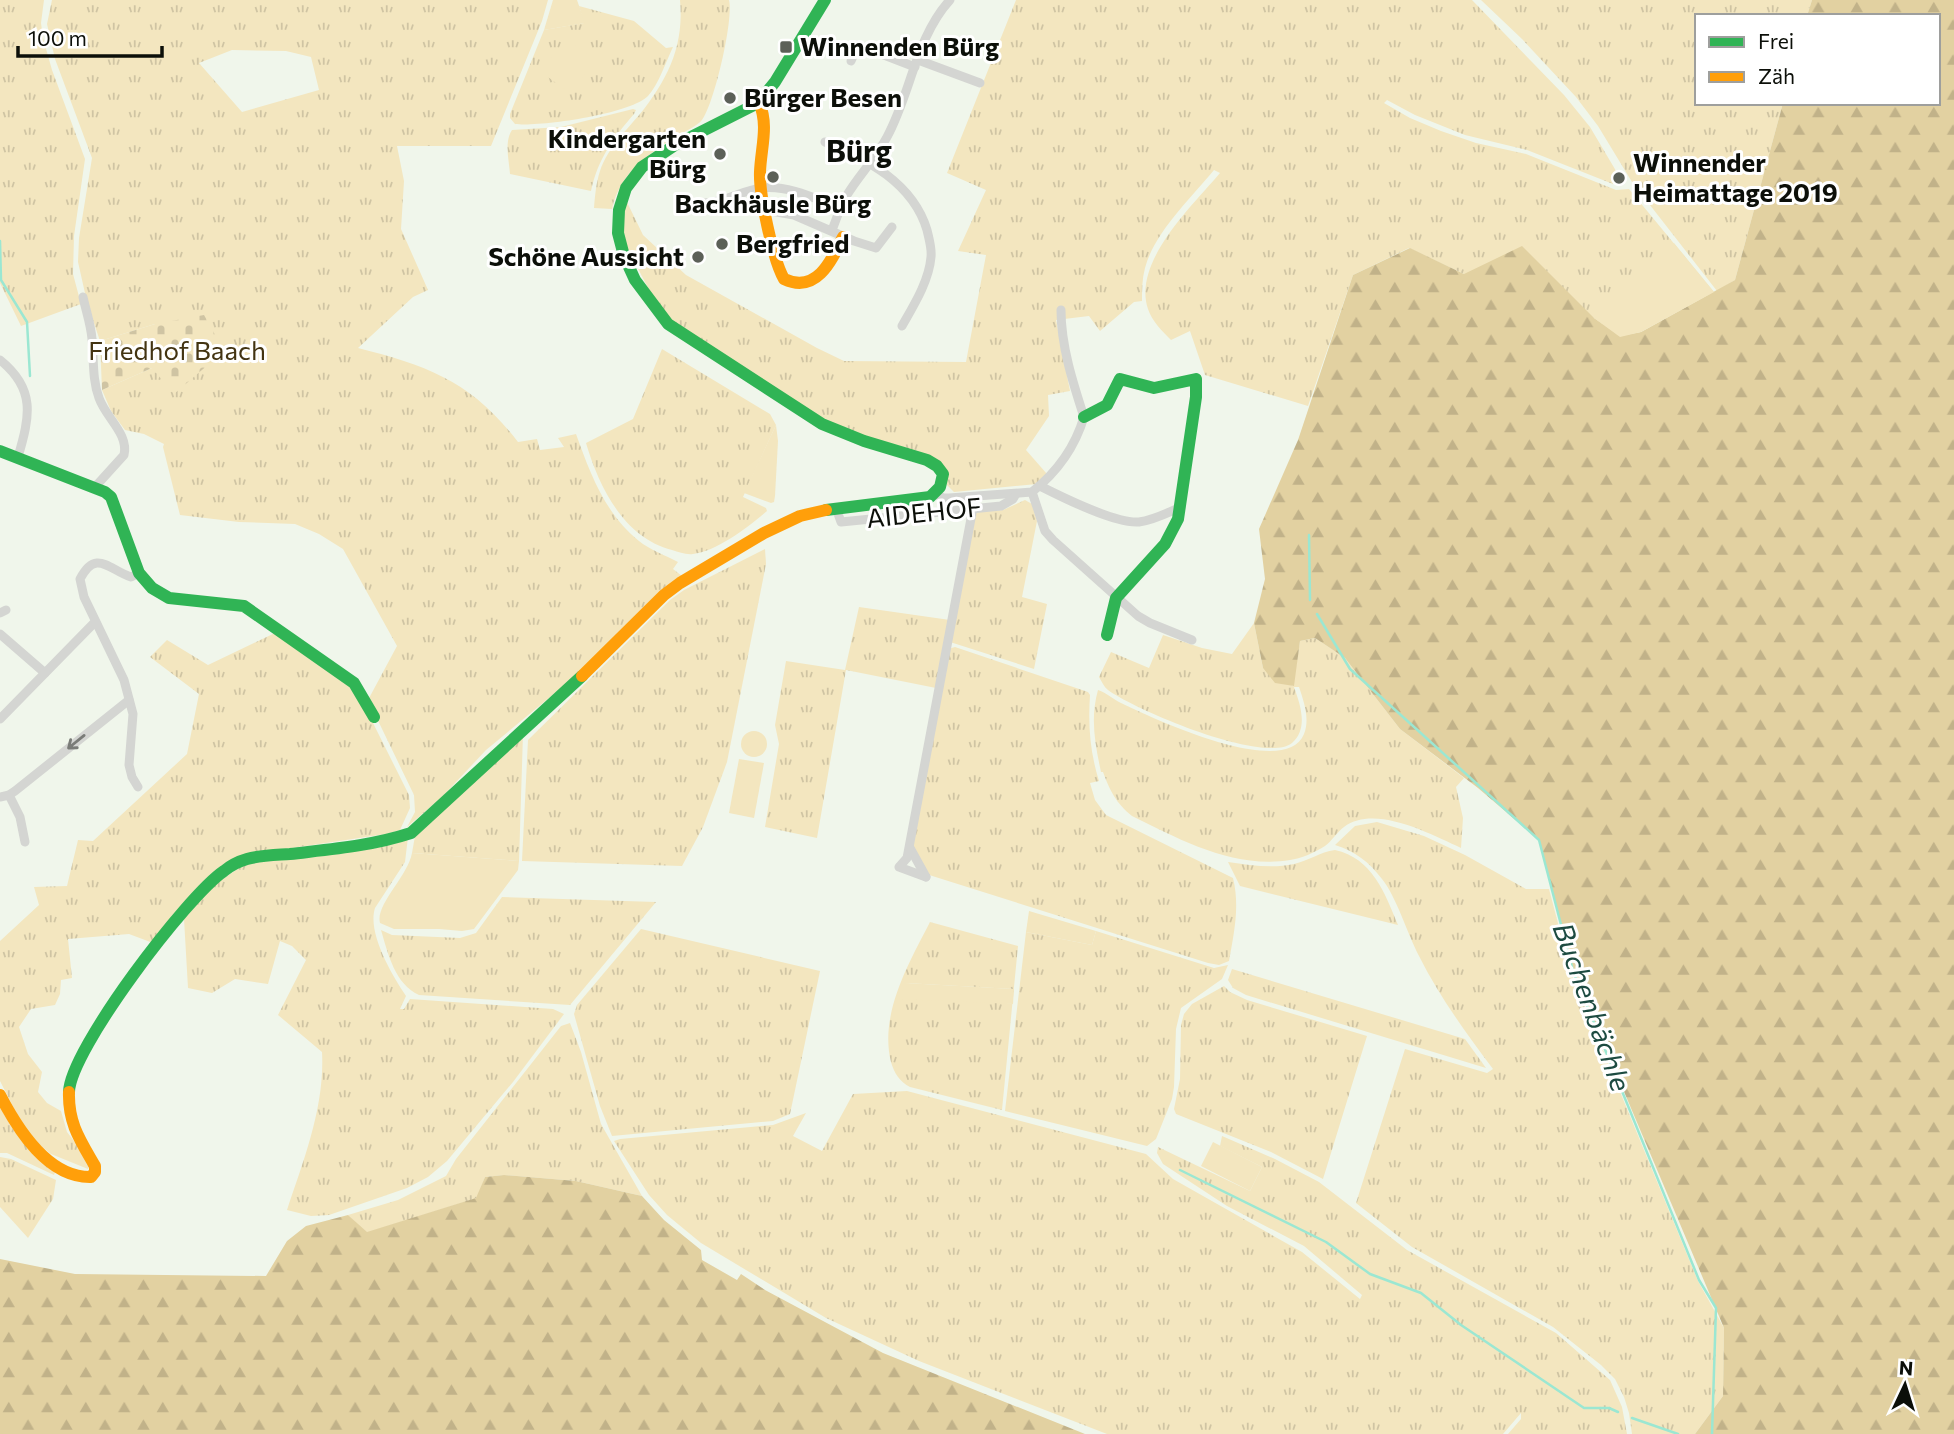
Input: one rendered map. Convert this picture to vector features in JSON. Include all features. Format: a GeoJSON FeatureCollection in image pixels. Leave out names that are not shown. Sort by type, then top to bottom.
{"type":"FeatureCollection","features":[{"type":"Feature","properties":{"kind":"street"},"geometry":{"type":"LineString","coordinates":[[0,1095],[27,1138],[43,1154],[72,1175],[91,1177],[95,1166],[74,1128],[67,1106],[73,1070],[85,1046],[146,958],[174,922],[223,871],[246,859],[381,843],[411,833],[601,659],[664,595],[800,516],[930,498],[936,494],[943,478],[936,465],[911,454],[846,435],[822,424],[680,334],[656,311],[624,258],[618,238],[616,220],[623,192],[635,176],[665,150],[759,102],[778,80],[825,0]]}},
{"type":"Feature","properties":{"kind":"street"},"geometry":{"type":"LineString","coordinates":[[759,102],[765,114],[767,132],[760,169],[760,188],[777,268],[784,279],[803,285],[830,260],[840,208],[888,136],[939,12],[950,0]]}},
{"type":"Feature","properties":{"kind":"street"},"geometry":{"type":"LineString","coordinates":[[851,61],[858,46],[980,83]]}},
{"type":"Feature","properties":{"kind":"street"},"geometry":{"type":"LineString","coordinates":[[825,142],[869,163],[906,191],[921,214],[932,256],[920,293],[902,326]]}},
{"type":"Feature","properties":{"kind":"street"},"geometry":{"type":"LineString","coordinates":[[704,203],[721,202],[760,188],[778,188],[797,191],[840,208]]}},
{"type":"Feature","properties":{"kind":"street"},"geometry":{"type":"LineString","coordinates":[[765,210],[794,215],[876,248],[892,228]]}},
{"type":"Feature","properties":{"kind":"street"},"geometry":{"type":"LineString","coordinates":[[83,297],[92,335],[93,373],[98,397],[121,435],[126,449],[124,456],[95,487]]}},
{"type":"Feature","properties":{"kind":"street"},"geometry":{"type":"LineString","coordinates":[[1036,489],[1072,447],[1084,417],[1061,329],[1061,310]]}},
{"type":"Feature","properties":{"kind":"street"},"geometry":{"type":"LineString","coordinates":[[0,360],[12,369],[26,390],[25,433],[18,457]]}},
{"type":"Feature","properties":{"kind":"street"},"geometry":{"type":"LineString","coordinates":[[1084,417],[1107,405],[1120,379],[1154,388],[1196,379],[1181,507],[1172,534],[1116,598],[1107,635]]}},
{"type":"Feature","properties":{"kind":"street"},"geometry":{"type":"LineString","coordinates":[[0,451],[95,487],[111,497],[139,573],[147,584],[169,598],[244,606],[354,682],[374,718]]}},
{"type":"Feature","properties":{"kind":"street"},"geometry":{"type":"LineString","coordinates":[[936,494],[949,498],[1016,494],[1036,489],[1136,522],[1157,518],[1181,507]]}},
{"type":"Feature","properties":{"kind":"street"},"geometry":{"type":"LineString","coordinates":[[1036,489],[1045,531],[1066,554],[1150,624],[1192,640]]}},
{"type":"Feature","properties":{"kind":"street","name":"AIDEHOF"},"geometry":{"type":"LineString","coordinates":[[836,509],[841,522],[1002,506],[1016,494]]}},
{"type":"Feature","properties":{"kind":"street"},"geometry":{"type":"LineString","coordinates":[[909,848],[973,508]]}},
{"type":"Feature","properties":{"kind":"street"},"geometry":{"type":"LineString","coordinates":[[138,787],[132,777],[130,765],[133,714],[116,661],[95,622],[80,587],[80,579],[85,569],[97,563],[107,564],[131,577],[139,573]]}},
{"type":"Feature","properties":{"kind":"street"},"geometry":{"type":"LineString","coordinates":[[0,719],[95,622]]}},
{"type":"Feature","properties":{"kind":"street"},"geometry":{"type":"LineString","coordinates":[[0,634],[45,673]]}},
{"type":"Feature","properties":{"kind":"street"},"geometry":{"type":"LineString","coordinates":[[25,842],[20,817],[5,796],[129,700]]}},
{"type":"Feature","properties":{"kind":"green space"},"geometry":{"type":"Polygon","coordinates":[[[0,0],[44,0],[41,23],[43,38],[85,159],[74,236],[73,274],[81,304],[21,326],[0,283],[0,0]]]}},
{"type":"Feature","properties":{"kind":"green space"},"geometry":{"type":"Polygon","coordinates":[[[52,0],[548,0],[491,146],[397,146],[404,181],[401,229],[428,290],[413,297],[358,348],[406,362],[447,379],[484,405],[518,442],[537,439],[540,450],[564,447],[558,438],[576,434],[593,478],[608,506],[627,530],[643,544],[678,562],[673,569],[682,576],[655,596],[567,683],[486,750],[442,797],[407,827],[415,812],[414,795],[368,700],[397,646],[343,549],[319,534],[295,524],[239,522],[180,515],[164,444],[144,434],[125,430],[111,411],[102,390],[152,368],[155,324],[100,341],[78,262],[79,238],[92,158],[55,59],[47,24],[52,0]],[[232,50],[199,63],[242,112],[319,90],[311,57],[286,51],[232,50]]]}},
{"type":"Feature","properties":{"kind":"green space"},"geometry":{"type":"Polygon","coordinates":[[[553,0],[577,0],[585,23],[544,30],[553,0]]]}},
{"type":"Feature","properties":{"kind":"green space"},"geometry":{"type":"Polygon","coordinates":[[[680,0],[729,0],[726,42],[707,111],[697,124],[637,165],[622,184],[612,209],[594,208],[604,162],[613,146],[644,109],[668,71],[680,30],[680,0]]]}},
{"type":"Feature","properties":{"kind":"green space"},"geometry":{"type":"Polygon","coordinates":[[[1016,0],[1472,0],[1564,95],[1590,127],[1622,181],[1613,184],[1527,150],[1465,135],[1415,115],[1387,100],[1384,103],[1441,131],[1476,143],[1526,154],[1616,190],[1629,189],[1714,292],[1620,337],[1594,318],[1464,274],[1409,248],[1353,275],[1308,406],[1205,375],[1190,331],[1171,340],[1155,322],[1148,309],[1145,291],[1157,254],[1181,218],[1220,173],[1214,170],[1174,216],[1156,242],[1145,268],[1142,301],[1134,302],[1100,331],[1089,316],[1056,320],[1070,391],[1048,395],[1049,416],[1026,450],[1047,474],[1037,484],[954,492],[947,485],[944,468],[823,421],[673,323],[654,299],[627,248],[622,223],[625,198],[643,235],[686,275],[844,361],[966,362],[986,255],[958,251],[986,190],[947,173],[1016,0]]]}},
{"type":"Feature","properties":{"kind":"green space"},"geometry":{"type":"Polygon","coordinates":[[[1481,0],[1812,0],[1808,14],[1695,14],[1695,105],[1782,105],[1735,280],[1717,291],[1632,182],[1598,126],[1576,97],[1481,0]]]}},
{"type":"Feature","properties":{"kind":"green space"},"geometry":{"type":"Polygon","coordinates":[[[1812,0],[1954,0],[1954,1434],[1695,1434],[1723,1396],[1724,1328],[1573,971],[1539,840],[1478,788],[1400,729],[1345,658],[1315,638],[1300,641],[1294,686],[1275,683],[1263,668],[1254,623],[1265,579],[1259,529],[1298,440],[1353,275],[1410,248],[1464,274],[1522,246],[1594,318],[1620,336],[1641,332],[1735,280],[1782,105],[1940,105],[1940,14],[1808,14],[1812,0]]]}},
{"type":"Feature","properties":{"kind":"green space"},"geometry":{"type":"Polygon","coordinates":[[[579,6],[634,21],[666,48],[673,47],[656,85],[648,96],[638,102],[605,114],[564,121],[515,124],[510,114],[544,30],[584,23],[579,6]]]}},
{"type":"Feature","properties":{"kind":"green space"},"geometry":{"type":"Polygon","coordinates":[[[566,38],[595,59],[571,94],[541,72],[566,38]]]}},
{"type":"Feature","properties":{"kind":"green space"},"geometry":{"type":"Polygon","coordinates":[[[636,110],[634,114],[602,159],[591,191],[510,174],[508,146],[512,130],[561,127],[636,110]]]}},
{"type":"Feature","properties":{"kind":"green space"},"geometry":{"type":"Polygon","coordinates":[[[1674,243],[1714,292],[1641,332],[1620,337],[1594,318],[1674,243]]]}},
{"type":"Feature","properties":{"kind":"green space","name":"Friedhof Baach"},"geometry":{"type":"Polygon","coordinates":[[[204,315],[224,351],[174,394],[152,368],[102,390],[100,341],[155,324],[204,315]]]}},
{"type":"Feature","properties":{"kind":"green space"},"geometry":{"type":"Polygon","coordinates":[[[662,349],[770,414],[776,425],[743,497],[767,511],[742,531],[712,549],[693,554],[655,544],[627,522],[606,493],[586,443],[633,419],[662,349]]]}},
{"type":"Feature","properties":{"kind":"green space"},"geometry":{"type":"Polygon","coordinates":[[[776,425],[778,441],[775,496],[774,502],[771,503],[744,493],[776,425]]]}},
{"type":"Feature","properties":{"kind":"green space"},"geometry":{"type":"Polygon","coordinates":[[[1025,500],[1032,504],[1037,521],[1022,597],[1047,604],[1034,669],[950,642],[974,515],[977,512],[1003,510],[1025,500]]]}},
{"type":"Feature","properties":{"kind":"green space"},"geometry":{"type":"Polygon","coordinates":[[[765,549],[766,564],[727,762],[703,827],[682,866],[522,861],[528,740],[670,600],[684,590],[765,549]]]}},
{"type":"Feature","properties":{"kind":"green space"},"geometry":{"type":"Polygon","coordinates":[[[859,607],[950,620],[936,688],[846,670],[817,838],[765,827],[779,744],[775,725],[786,661],[845,670],[859,607]]]}},
{"type":"Feature","properties":{"kind":"green space"},"geometry":{"type":"Polygon","coordinates":[[[1254,623],[1263,668],[1293,686],[1300,641],[1315,638],[1345,658],[1400,729],[1464,778],[1456,787],[1463,818],[1461,848],[1419,829],[1371,819],[1344,827],[1325,846],[1303,857],[1269,862],[1248,860],[1188,843],[1132,816],[1122,806],[1101,772],[1094,721],[1098,690],[1136,710],[1187,731],[1245,749],[1271,751],[1292,747],[1304,734],[1306,716],[1299,687],[1294,687],[1302,716],[1297,737],[1292,743],[1277,748],[1256,747],[1200,732],[1144,710],[1108,690],[1099,677],[1111,652],[1149,668],[1163,635],[1202,648],[1232,654],[1254,623]]]}},
{"type":"Feature","properties":{"kind":"green space"},"geometry":{"type":"Polygon","coordinates":[[[275,633],[354,690],[409,795],[410,808],[400,830],[386,834],[245,855],[153,943],[129,934],[68,939],[72,978],[61,980],[60,994],[55,1005],[31,1009],[19,1027],[28,1054],[42,1072],[38,1092],[47,1103],[61,1111],[67,1132],[89,1160],[88,1169],[51,1154],[35,1141],[21,1122],[0,1081],[0,941],[39,905],[34,887],[67,886],[78,840],[93,841],[187,754],[199,694],[150,657],[167,640],[208,665],[275,633]]]}},
{"type":"Feature","properties":{"kind":"green space"},"geometry":{"type":"Polygon","coordinates":[[[955,647],[1088,692],[1090,739],[1099,781],[1090,783],[1095,800],[1106,815],[1233,878],[1236,909],[1229,961],[1219,965],[1208,963],[926,874],[912,844],[948,649],[955,647]]]}},
{"type":"Feature","properties":{"kind":"green space"},"geometry":{"type":"Polygon","coordinates":[[[754,731],[763,735],[767,744],[763,753],[754,757],[745,753],[741,744],[745,735],[754,731]]]}},
{"type":"Feature","properties":{"kind":"green space"},"geometry":{"type":"Polygon","coordinates":[[[523,733],[519,861],[412,853],[415,836],[523,733]]]}},
{"type":"Feature","properties":{"kind":"green space"},"geometry":{"type":"Polygon","coordinates":[[[739,759],[764,763],[754,818],[729,813],[739,759]]]}},
{"type":"Feature","properties":{"kind":"green space"},"geometry":{"type":"Polygon","coordinates":[[[1377,822],[1424,836],[1526,889],[1549,889],[1571,973],[1698,1281],[1724,1328],[1723,1396],[1695,1434],[1632,1434],[1624,1397],[1615,1379],[1601,1365],[1553,1327],[1412,1247],[1356,1203],[1405,1049],[1487,1073],[1493,1069],[1435,985],[1382,879],[1361,858],[1335,845],[1355,826],[1377,822]]]}},
{"type":"Feature","properties":{"kind":"green space"},"geometry":{"type":"Polygon","coordinates":[[[408,837],[405,862],[375,908],[373,918],[382,953],[406,996],[400,1009],[404,1009],[410,999],[553,1009],[564,1014],[513,1082],[447,1161],[428,1177],[407,1188],[329,1215],[311,1216],[287,1210],[312,1132],[322,1072],[322,1052],[278,1015],[306,960],[292,946],[280,941],[268,984],[235,979],[212,993],[188,988],[184,919],[214,885],[248,862],[408,837]]]}},
{"type":"Feature","properties":{"kind":"green space"},"geometry":{"type":"Polygon","coordinates":[[[1335,850],[1359,861],[1376,878],[1398,925],[1240,886],[1228,862],[1278,866],[1299,863],[1335,850]]]}},
{"type":"Feature","properties":{"kind":"green space"},"geometry":{"type":"Polygon","coordinates":[[[412,853],[519,861],[518,870],[474,929],[394,929],[380,923],[380,916],[412,853]]]}},
{"type":"Feature","properties":{"kind":"green space"},"geometry":{"type":"Polygon","coordinates":[[[502,897],[656,902],[570,1005],[419,995],[404,984],[394,967],[381,930],[392,935],[460,938],[476,933],[502,897]]]}},
{"type":"Feature","properties":{"kind":"green space"},"geometry":{"type":"Polygon","coordinates":[[[1029,911],[1096,931],[1092,945],[1026,932],[1029,911]]]}},
{"type":"Feature","properties":{"kind":"green space"},"geometry":{"type":"Polygon","coordinates":[[[930,922],[1018,946],[1013,997],[1013,989],[905,983],[1012,1004],[1002,1110],[910,1087],[900,1080],[894,1070],[888,1044],[893,1007],[905,972],[930,922]]]}},
{"type":"Feature","properties":{"kind":"green space"},"geometry":{"type":"Polygon","coordinates":[[[641,929],[820,971],[790,1114],[773,1121],[612,1136],[600,1106],[574,1014],[577,1005],[641,929]]]}},
{"type":"Feature","properties":{"kind":"green space"},"geometry":{"type":"Polygon","coordinates":[[[1096,931],[1214,968],[1228,965],[1222,979],[1181,1008],[1176,1029],[1172,1099],[1156,1139],[1147,1146],[1005,1111],[1026,932],[1092,945],[1096,931]]]}},
{"type":"Feature","properties":{"kind":"green space"},"geometry":{"type":"Polygon","coordinates":[[[1232,969],[1465,1039],[1486,1068],[1246,995],[1233,988],[1228,980],[1232,969]]]}},
{"type":"Feature","properties":{"kind":"green space"},"geometry":{"type":"Polygon","coordinates":[[[905,983],[1014,989],[1013,1004],[899,999],[905,983]]]}},
{"type":"Feature","properties":{"kind":"green space"},"geometry":{"type":"Polygon","coordinates":[[[1224,986],[1247,1000],[1367,1036],[1323,1179],[1271,1152],[1176,1114],[1174,1109],[1180,1079],[1181,1025],[1184,1014],[1192,1004],[1224,986]]]}},
{"type":"Feature","properties":{"kind":"green space"},"geometry":{"type":"Polygon","coordinates":[[[570,1023],[601,1124],[642,1196],[576,1181],[504,1175],[485,1177],[477,1198],[366,1233],[348,1215],[398,1200],[446,1176],[456,1159],[561,1026],[570,1023]]]}},
{"type":"Feature","properties":{"kind":"green space"},"geometry":{"type":"Polygon","coordinates":[[[907,1091],[1146,1154],[1173,1179],[1302,1252],[1360,1299],[1362,1295],[1304,1246],[1227,1206],[1163,1164],[1157,1153],[1158,1147],[1250,1191],[1262,1167],[1220,1146],[1222,1136],[1275,1159],[1319,1182],[1407,1250],[1556,1333],[1610,1380],[1622,1407],[1627,1434],[1508,1434],[1521,1419],[1521,1413],[1503,1434],[1107,1434],[919,1361],[826,1318],[701,1243],[667,1215],[649,1195],[614,1141],[773,1125],[806,1113],[793,1136],[822,1151],[853,1094],[907,1091]]]}},
{"type":"Feature","properties":{"kind":"green space"},"geometry":{"type":"Polygon","coordinates":[[[0,1106],[17,1134],[55,1172],[54,1175],[7,1153],[0,1153],[0,1106]]]}},
{"type":"Feature","properties":{"kind":"green space"},"geometry":{"type":"Polygon","coordinates":[[[1213,1142],[1262,1167],[1250,1191],[1201,1166],[1213,1142]]]}},
{"type":"Feature","properties":{"kind":"green space"},"geometry":{"type":"Polygon","coordinates":[[[0,1157],[11,1159],[56,1180],[53,1199],[28,1238],[0,1207],[0,1157]]]}},
{"type":"Feature","properties":{"kind":"green space"},"geometry":{"type":"Polygon","coordinates":[[[504,1175],[576,1181],[642,1196],[664,1220],[701,1250],[702,1260],[737,1280],[741,1274],[765,1290],[883,1353],[1085,1434],[0,1434],[0,1259],[75,1274],[266,1276],[287,1241],[306,1226],[348,1215],[367,1232],[476,1198],[485,1177],[504,1175]]]}},
{"type":"Feature","properties":{"kind":"waterway"},"geometry":{"type":"LineString","coordinates":[[0,241],[1,280],[27,322],[30,376]]}},
{"type":"Feature","properties":{"kind":"waterway","name":"Buchenbächle"},"geometry":{"type":"LineString","coordinates":[[1309,535],[1310,600]]}},
{"type":"Feature","properties":{"kind":"waterway","name":"Buchenbächle"},"geometry":{"type":"LineString","coordinates":[[1317,614],[1350,669],[1539,840],[1573,971],[1699,1280],[1716,1308],[1712,1434]]}},
{"type":"Feature","properties":{"kind":"waterway"},"geometry":{"type":"LineString","coordinates":[[1180,1170],[1326,1242],[1370,1274],[1421,1293],[1461,1325],[1584,1408],[1609,1408],[1618,1412]]}},
{"type":"Feature","properties":{"kind":"waterway"},"geometry":{"type":"LineString","coordinates":[[1632,1418],[1678,1434]]}},
{"type":"Feature","properties":{"kind":"traffic: fast"},"geometry":{"type":"LineString","coordinates":[[825,0],[775,82],[758,103],[675,145],[642,167],[626,188],[619,210],[618,233],[624,256],[635,280],[668,324],[822,424],[864,441],[927,460],[943,474],[940,487],[930,497],[826,510]]}},
{"type":"Feature","properties":{"kind":"traffic: fast"},"geometry":{"type":"LineString","coordinates":[[1084,417],[1107,405],[1120,379],[1154,388],[1196,379],[1196,397],[1178,519],[1165,544],[1116,598],[1107,635]]}},
{"type":"Feature","properties":{"kind":"traffic: fast"},"geometry":{"type":"LineString","coordinates":[[0,451],[105,492],[111,497],[139,573],[152,588],[169,598],[244,606],[354,683],[374,717]]}},
{"type":"Feature","properties":{"kind":"traffic: fast"},"geometry":{"type":"LineString","coordinates":[[69,1092],[74,1071],[88,1043],[133,975],[184,910],[224,871],[238,862],[252,858],[351,846],[411,833],[582,676]]}},
{"type":"Feature","properties":{"kind":"traffic: slow"},"geometry":{"type":"LineString","coordinates":[[759,102],[764,120],[760,172],[762,195],[771,243],[784,279],[795,283],[814,279],[827,265],[843,237]]}},
{"type":"Feature","properties":{"kind":"traffic: slow"},"geometry":{"type":"LineString","coordinates":[[582,676],[664,595],[680,583],[764,533],[800,516],[826,510]]}},
{"type":"Feature","properties":{"kind":"traffic: slow"},"geometry":{"type":"LineString","coordinates":[[0,1095],[25,1137],[48,1161],[61,1170],[91,1177],[95,1166],[73,1122],[69,1092]]}},
{"type":"Feature","properties":{"kind":"place","name":"Winnenden Bürg"},"geometry":{"type":"Point","coordinates":[786,47]}},
{"type":"Feature","properties":{"kind":"place","name":"Bürger Besen"},"geometry":{"type":"Point","coordinates":[730,98]}},
{"type":"Feature","properties":{"kind":"place","name":"Kindergarten Bürg"},"geometry":{"type":"Point","coordinates":[720,154]}},
{"type":"Feature","properties":{"kind":"place","name":"Backhäusle Bürg"},"geometry":{"type":"Point","coordinates":[773,177]}},
{"type":"Feature","properties":{"kind":"place","name":"Winnender Heimattage 2019"},"geometry":{"type":"Point","coordinates":[1619,178]}},
{"type":"Feature","properties":{"kind":"place","name":"Bergfried"},"geometry":{"type":"Point","coordinates":[722,244]}},
{"type":"Feature","properties":{"kind":"place","name":"Schöne Aussicht"},"geometry":{"type":"Point","coordinates":[698,257]}},
{"type":"Feature","properties":{"kind":"district","name":"Bürg"},"geometry":{"type":"Point","coordinates":[859,152]}}]}
